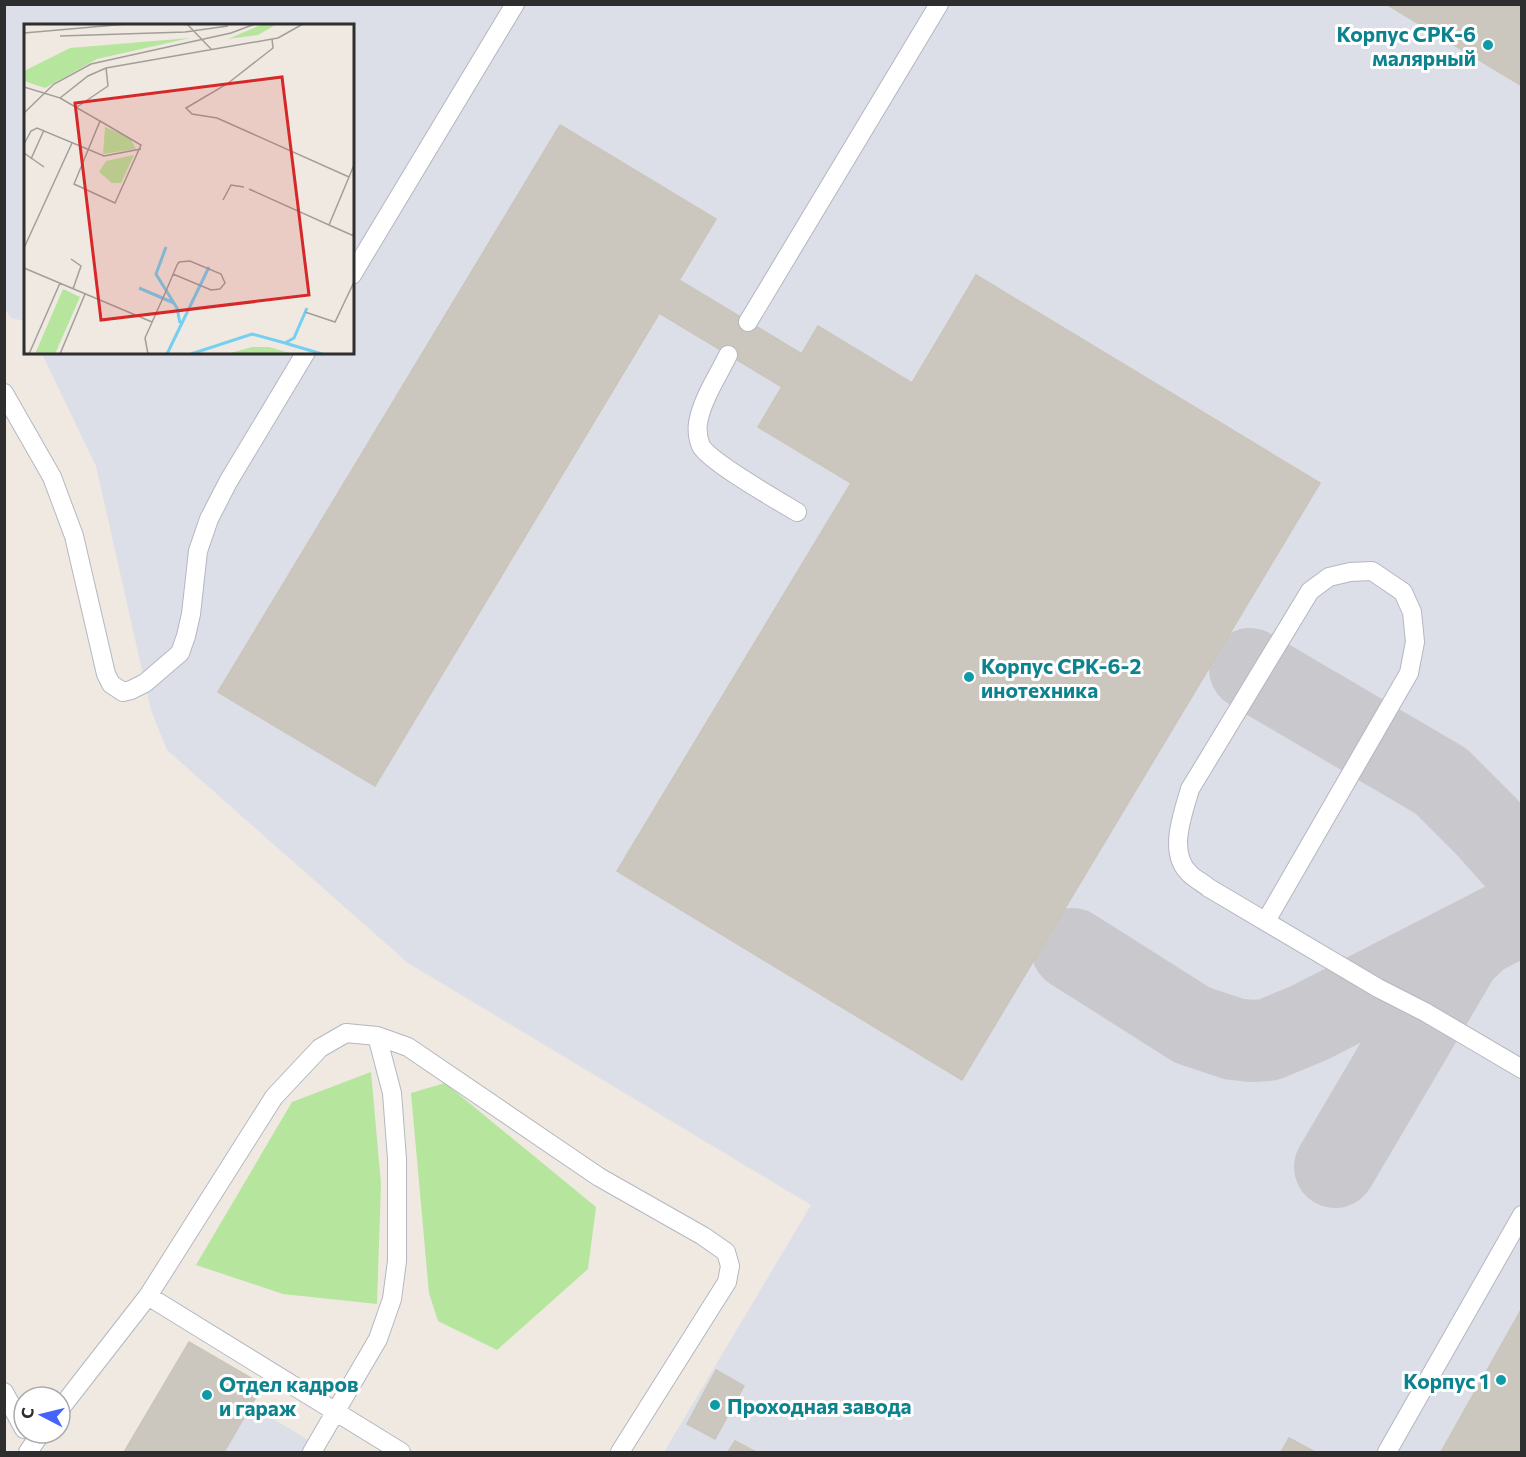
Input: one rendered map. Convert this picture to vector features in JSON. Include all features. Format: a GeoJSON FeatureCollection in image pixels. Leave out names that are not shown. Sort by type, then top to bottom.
{"type":"FeatureCollection","features":[{"type":"Feature","properties":{"kind":"lane"},"geometry":{"type":"LineString","coordinates":[[354,272],[515,4]]}},
{"type":"Feature","properties":{"kind":"lane"},"geometry":{"type":"LineString","coordinates":[[748,322],[939,4]]}},
{"type":"Feature","properties":{"kind":"lane"},"geometry":{"type":"LineString","coordinates":[[4,393],[52,477],[74,536],[106,674],[111,684],[123,692],[146,683],[180,653],[191,614],[198,551],[209,519],[228,482],[305,354]]}},
{"type":"Feature","properties":{"kind":"lane"},"geometry":{"type":"LineString","coordinates":[[728,355],[703,406],[698,423],[698,435],[702,448],[716,461],[797,512]]}},
{"type":"Feature","properties":{"kind":"lane"},"geometry":{"type":"LineString","coordinates":[[1266,921],[1409,673],[1414,642],[1412,612],[1403,592],[1372,571],[1350,572],[1329,578],[1310,591],[1190,789],[1179,824],[1179,853],[1188,872],[1209,888],[1521,1069]]}},
{"type":"Feature","properties":{"kind":"lane"},"geometry":{"type":"LineString","coordinates":[[72,1394],[148,1296],[274,1097],[320,1048],[346,1033],[377,1035],[408,1047],[599,1177],[703,1236],[726,1252],[730,1266],[727,1282],[716,1304],[620,1452]]}},
{"type":"Feature","properties":{"kind":"lane"},"geometry":{"type":"LineString","coordinates":[[312,1452],[378,1339],[392,1299],[397,1261],[397,1159],[392,1094],[377,1035]]}},
{"type":"Feature","properties":{"kind":"lane"},"geometry":{"type":"LineString","coordinates":[[1387,1452],[1521,1215]]}},
{"type":"Feature","properties":{"kind":"lane"},"geometry":{"type":"LineString","coordinates":[[148,1296],[401,1452]]}},
{"type":"Feature","properties":{"kind":"lane"},"geometry":{"type":"LineString","coordinates":[[4,1392],[12,1406]]}},
{"type":"Feature","properties":{"kind":"shaded area"},"geometry":{"type":"Polygon","coordinates":[[[4,5],[1521,5],[1521,1452],[664,1452],[811,1205],[408,963],[167,750],[151,710],[96,466],[43,356],[44,354],[354,354],[354,24],[24,24],[24,321],[11,318],[5,309],[4,5]]]}},
{"type":"Feature","properties":{"kind":"shaded area","name":"Отдел кадров и гараж"},"geometry":{"type":"Polygon","coordinates":[[[189,1342],[263,1385],[252,1406],[328,1452],[124,1452],[189,1342]]]}},
{"type":"Feature","properties":{"kind":"green space"},"geometry":{"type":"Polygon","coordinates":[[[371,1072],[381,1184],[377,1304],[283,1294],[196,1265],[292,1102],[371,1072]]]}},
{"type":"Feature","properties":{"kind":"green space"},"geometry":{"type":"Polygon","coordinates":[[[445,1083],[596,1207],[588,1269],[497,1350],[438,1321],[429,1293],[411,1093],[445,1083]]]}},
{"type":"Feature","properties":{"kind":"building","name":"Корпус СРК-6 малярный"},"geometry":{"type":"Polygon","coordinates":[[[1386,4],[1522,4],[1522,86],[1386,4]]]}},
{"type":"Feature","properties":{"kind":"building"},"geometry":{"type":"Polygon","coordinates":[[[560,125],[716,219],[375,786],[218,692],[560,125]]]}},
{"type":"Feature","properties":{"kind":"building","name":"Корпус СРК-6-2 инотехника"},"geometry":{"type":"Polygon","coordinates":[[[976,275],[1320,483],[962,1080],[617,871],[851,483],[758,427],[818,326],[912,383],[976,275]]]}},
{"type":"Feature","properties":{"kind":"building"},"geometry":{"type":"Polygon","coordinates":[[[679,280],[802,354],[782,387],[659,313],[679,280]]]}},
{"type":"Feature","properties":{"kind":"building","name":"Корпус 1"},"geometry":{"type":"Polygon","coordinates":[[[1522,1308],[1522,1452],[1441,1452],[1522,1308]]]}},
{"type":"Feature","properties":{"kind":"building","name":"Отдел кадров и гараж"},"geometry":{"type":"Polygon","coordinates":[[[189,1342],[263,1385],[224,1452],[124,1452],[189,1342]]]}},
{"type":"Feature","properties":{"kind":"building","name":"Проходная завода"},"geometry":{"type":"Polygon","coordinates":[[[716,1370],[744,1386],[715,1439],[687,1424],[716,1370]]]}},
{"type":"Feature","properties":{"kind":"building"},"geometry":{"type":"Polygon","coordinates":[[[1289,1438],[1315,1452],[1281,1452],[1289,1438]]]}},
{"type":"Feature","properties":{"kind":"building"},"geometry":{"type":"Polygon","coordinates":[[[735,1441],[756,1452],[728,1452],[735,1441]]]}},
{"type":"Feature","properties":{"kind":"taxiway"},"geometry":{"type":"LineString","coordinates":[[1250,669],[1441,781],[1522,866]]}},
{"type":"Feature","properties":{"kind":"taxiway"},"geometry":{"type":"LineString","coordinates":[[1072,949],[1192,1025],[1234,1039],[1268,1040],[1309,1023],[1510,920],[1522,917]]}},
{"type":"Feature","properties":{"kind":"taxiway"},"geometry":{"type":"LineString","coordinates":[[1335,1167],[1461,953],[1474,941]]}},
{"type":"Feature","properties":{"kind":"place","name":"Корпус СРК-6 малярный"},"geometry":{"type":"Point","coordinates":[1488,45]}},
{"type":"Feature","properties":{"kind":"place","name":"Корпус СРК-6-2 инотехника"},"geometry":{"type":"Point","coordinates":[969,677]}},
{"type":"Feature","properties":{"kind":"place","name":"Корпус 1"},"geometry":{"type":"Point","coordinates":[1501,1380]}},
{"type":"Feature","properties":{"kind":"place","name":"Отдел кадров и гараж"},"geometry":{"type":"Point","coordinates":[207,1395]}},
{"type":"Feature","properties":{"kind":"place","name":"Проходная завода"},"geometry":{"type":"Point","coordinates":[715,1405]}}]}
